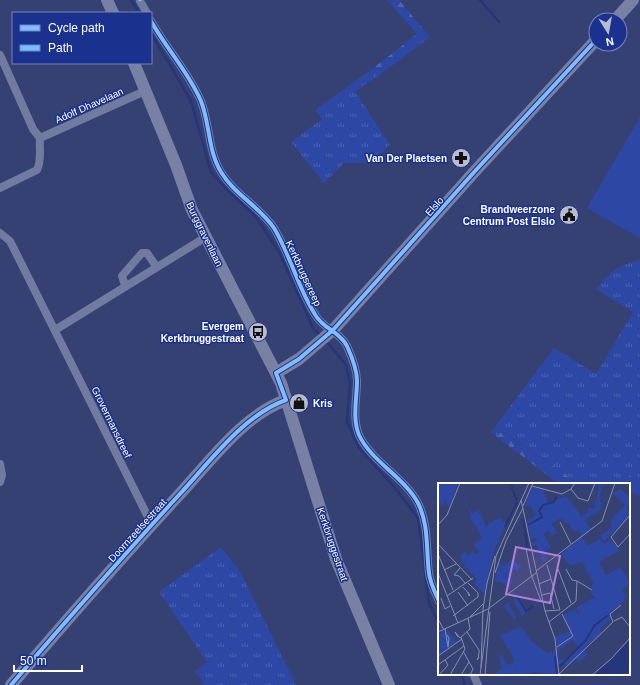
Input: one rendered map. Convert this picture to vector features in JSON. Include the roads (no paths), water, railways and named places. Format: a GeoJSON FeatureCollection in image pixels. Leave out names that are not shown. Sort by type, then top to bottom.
{"type":"FeatureCollection","features":[{"type":"Feature","properties":{"kind":"main road"},"geometry":{"type":"LineString","coordinates":[[622,12],[633,0]]}},
{"type":"Feature","properties":{"kind":"main road","name":"Elslo"},"geometry":{"type":"LineString","coordinates":[[276,373],[290,366],[331,332],[476,170],[588,49]]}},
{"type":"Feature","properties":{"kind":"main road","name":"Burggravenlaan"},"geometry":{"type":"LineString","coordinates":[[134,64],[192,210],[276,373],[286,400]]}},
{"type":"Feature","properties":{"kind":"main road","name":"Doornzeelsestraat"},"geometry":{"type":"LineString","coordinates":[[11,685],[154,522],[251,419],[275,404],[286,400]]}},
{"type":"Feature","properties":{"kind":"main road","name":"Kerkbruggestraat"},"geometry":{"type":"LineString","coordinates":[[286,400],[336,559],[390,685]]}},
{"type":"Feature","properties":{"kind":"street"},"geometry":{"type":"LineString","coordinates":[[140,1],[146,12]]}},
{"type":"Feature","properties":{"kind":"street","name":"Kerkbrugsereep"},"geometry":{"type":"LineString","coordinates":[[152,23],[201,102],[208,124],[213,153],[221,173],[258,209],[273,227],[289,256],[310,305],[320,322],[346,343],[354,365],[357,379],[355,408],[359,434],[371,451],[412,493],[421,510],[428,547],[430,579],[438,599]]}},
{"type":"Feature","properties":{"kind":"street"},"geometry":{"type":"LineString","coordinates":[[0,55],[33,129],[40,138],[39,149],[41,160],[37,170],[0,188]]}},
{"type":"Feature","properties":{"kind":"street","name":"Adolf Dhavelaan"},"geometry":{"type":"LineString","coordinates":[[40,138],[145,91]]}},
{"type":"Feature","properties":{"kind":"street","name":"Grovermansdreef"},"geometry":{"type":"LineString","coordinates":[[0,233],[10,241],[147,515],[154,522]]}},
{"type":"Feature","properties":{"kind":"street"},"geometry":{"type":"LineString","coordinates":[[55,330],[125,285],[206,237]]}},
{"type":"Feature","properties":{"kind":"street"},"geometry":{"type":"LineString","coordinates":[[125,285],[122,281],[122,276],[142,253],[147,253],[156,266]]}},
{"type":"Feature","properties":{"kind":"street"},"geometry":{"type":"LineString","coordinates":[[0,464],[2,476],[0,482]]}},
{"type":"Feature","properties":{"kind":"street"},"geometry":{"type":"LineString","coordinates":[[473,675],[478,685]]}},
{"type":"Feature","properties":{"kind":"waterway"},"geometry":{"type":"LineString","coordinates":[[131,0],[138,12]]}},
{"type":"Feature","properties":{"kind":"waterway"},"geometry":{"type":"LineString","coordinates":[[480,0],[499,22]]}},
{"type":"Feature","properties":{"kind":"waterway"},"geometry":{"type":"LineString","coordinates":[[152,35],[191,101],[211,172],[226,189],[256,217],[279,252],[313,328],[321,336]]}},
{"type":"Feature","properties":{"kind":"waterway"},"geometry":{"type":"LineString","coordinates":[[326,341],[346,365],[350,384],[347,421],[359,448],[395,488],[418,518],[429,603],[438,621]]}},
{"type":"Feature","properties":{"kind":"waterway"},"geometry":{"type":"LineString","coordinates":[[461,675],[465,685]]}},
{"type":"Feature","properties":{"kind":"place","name":"Van Der Plaetsen"},"geometry":{"type":"Point","coordinates":[461,158]}},
{"type":"Feature","properties":{"kind":"place","name":"Brandweerzone Centrum Post Elslo"},"geometry":{"type":"Point","coordinates":[569,215]}},
{"type":"Feature","properties":{"kind":"place","name":"Evergem Kerkbruggestraat"},"geometry":{"type":"Point","coordinates":[258,332]}},
{"type":"Feature","properties":{"kind":"place","name":"Kris"},"geometry":{"type":"Point","coordinates":[299,403]}}]}
